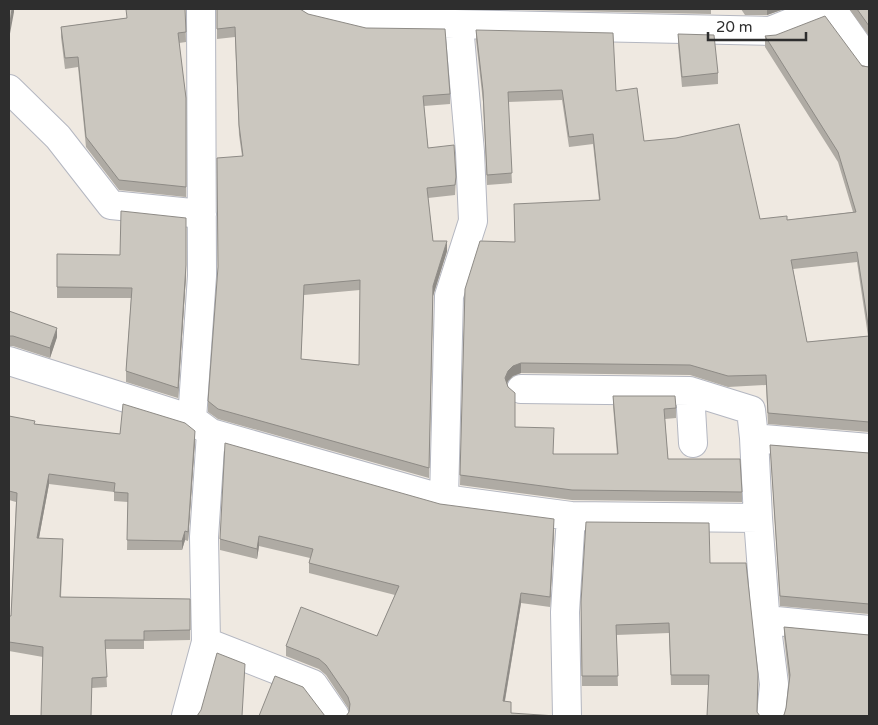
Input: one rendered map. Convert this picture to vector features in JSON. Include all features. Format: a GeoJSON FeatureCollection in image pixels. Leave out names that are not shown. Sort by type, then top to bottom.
{"type":"FeatureCollection","features":[{"type":"Feature","properties":{"kind":"street"},"geometry":{"type":"LineString","coordinates":[[186,716],[206,642],[201,426],[201,9]]}},
{"type":"Feature","properties":{"kind":"street"},"geometry":{"type":"LineString","coordinates":[[312,9],[367,22],[770,31],[825,9]]}},
{"type":"Feature","properties":{"kind":"street"},"geometry":{"type":"LineString","coordinates":[[832,9],[869,62]]}},
{"type":"Feature","properties":{"kind":"street"},"geometry":{"type":"LineString","coordinates":[[444,499],[449,296],[473,221],[470,152],[459,25]]}},
{"type":"Feature","properties":{"kind":"street"},"geometry":{"type":"LineString","coordinates":[[9,89],[58,136],[111,205],[202,214]]}},
{"type":"Feature","properties":{"kind":"street"},"geometry":{"type":"LineString","coordinates":[[9,361],[201,426],[444,499],[571,516],[758,518]]}},
{"type":"Feature","properties":{"kind":"street"},"geometry":{"type":"LineString","coordinates":[[520,388],[690,391],[751,410],[766,620],[774,684],[771,716]]}},
{"type":"Feature","properties":{"kind":"street"},"geometry":{"type":"LineString","coordinates":[[690,391],[693,443]]}},
{"type":"Feature","properties":{"kind":"street"},"geometry":{"type":"LineString","coordinates":[[754,438],[869,448]]}},
{"type":"Feature","properties":{"kind":"street"},"geometry":{"type":"LineString","coordinates":[[567,716],[565,612],[571,516]]}},
{"type":"Feature","properties":{"kind":"street"},"geometry":{"type":"LineString","coordinates":[[766,620],[869,630]]}},
{"type":"Feature","properties":{"kind":"street"},"geometry":{"type":"LineString","coordinates":[[206,642],[313,684],[335,716]]}},
{"type":"Feature","properties":{"kind":"building"},"geometry":{"type":"Polygon","coordinates":[[[9,9],[12,9],[9,29],[9,9]]]}},
{"type":"Feature","properties":{"kind":"building"},"geometry":{"type":"Polygon","coordinates":[[[126,9],[185,9],[186,32],[178,33],[186,98],[186,187],[119,180],[86,137],[78,57],[65,58],[61,27],[127,18],[126,9]]]}},
{"type":"Feature","properties":{"kind":"building"},"geometry":{"type":"Polygon","coordinates":[[[217,9],[300,9],[308,14],[366,28],[445,29],[450,94],[423,96],[428,148],[454,145],[456,177],[455,185],[427,188],[433,241],[447,241],[433,286],[429,468],[218,409],[208,401],[218,267],[217,158],[243,156],[239,125],[235,27],[217,29],[217,9]],[[360,280],[304,285],[301,359],[359,365],[360,280]]]}},
{"type":"Feature","properties":{"kind":"building"},"geometry":{"type":"Polygon","coordinates":[[[857,9],[869,9],[869,26],[857,9]]]}},
{"type":"Feature","properties":{"kind":"building"},"geometry":{"type":"Polygon","coordinates":[[[825,16],[862,66],[869,67],[869,331],[857,252],[791,260],[807,342],[869,336],[869,422],[768,413],[766,375],[728,376],[690,365],[521,363],[513,366],[505,378],[508,387],[515,393],[515,427],[554,428],[553,454],[618,454],[613,396],[675,396],[676,408],[664,409],[668,459],[740,459],[742,492],[572,490],[460,475],[465,289],[480,241],[515,242],[514,204],[600,200],[593,134],[569,137],[562,90],[508,92],[512,173],[487,175],[483,91],[476,30],[613,33],[616,91],[637,88],[644,141],[676,138],[739,124],[760,219],[787,216],[787,220],[856,212],[838,152],[765,36],[776,35],[825,16]]]}},
{"type":"Feature","properties":{"kind":"building"},"geometry":{"type":"Polygon","coordinates":[[[678,34],[714,35],[718,73],[682,77],[678,34]]]}},
{"type":"Feature","properties":{"kind":"building"},"geometry":{"type":"Polygon","coordinates":[[[121,211],[186,218],[186,265],[178,388],[126,371],[132,288],[57,287],[57,254],[120,255],[121,211]]]}},
{"type":"Feature","properties":{"kind":"building"},"geometry":{"type":"Polygon","coordinates":[[[9,311],[57,328],[50,348],[9,336],[9,311]]]}},
{"type":"Feature","properties":{"kind":"building"},"geometry":{"type":"Polygon","coordinates":[[[123,404],[185,423],[195,431],[188,532],[185,531],[182,541],[127,540],[128,493],[114,492],[115,483],[49,474],[37,538],[63,539],[60,597],[190,599],[190,630],[144,631],[144,640],[105,640],[107,677],[92,678],[91,716],[41,716],[43,647],[9,642],[17,493],[9,491],[9,416],[35,421],[34,424],[120,434],[123,404]]]}},
{"type":"Feature","properties":{"kind":"building"},"geometry":{"type":"Polygon","coordinates":[[[225,443],[440,504],[554,519],[550,597],[521,593],[503,701],[511,702],[511,713],[556,716],[346,716],[349,712],[350,704],[348,697],[326,665],[319,659],[286,646],[301,607],[377,636],[399,586],[309,563],[313,549],[259,536],[257,549],[220,539],[225,443]]]}},
{"type":"Feature","properties":{"kind":"building"},"geometry":{"type":"Polygon","coordinates":[[[770,445],[869,453],[869,604],[780,596],[770,445]]]}},
{"type":"Feature","properties":{"kind":"building"},"geometry":{"type":"Polygon","coordinates":[[[586,522],[709,523],[710,563],[746,563],[758,674],[757,712],[760,716],[707,716],[709,675],[671,675],[669,623],[616,625],[618,676],[582,676],[581,602],[586,522]]]}},
{"type":"Feature","properties":{"kind":"building"},"geometry":{"type":"Polygon","coordinates":[[[784,627],[869,635],[869,716],[782,716],[786,708],[790,675],[784,627]]]}},
{"type":"Feature","properties":{"kind":"building"},"geometry":{"type":"Polygon","coordinates":[[[217,653],[245,664],[242,716],[197,716],[201,710],[217,653]]]}},
{"type":"Feature","properties":{"kind":"building"},"geometry":{"type":"Polygon","coordinates":[[[275,676],[303,687],[325,716],[259,716],[275,676]]]}}]}
